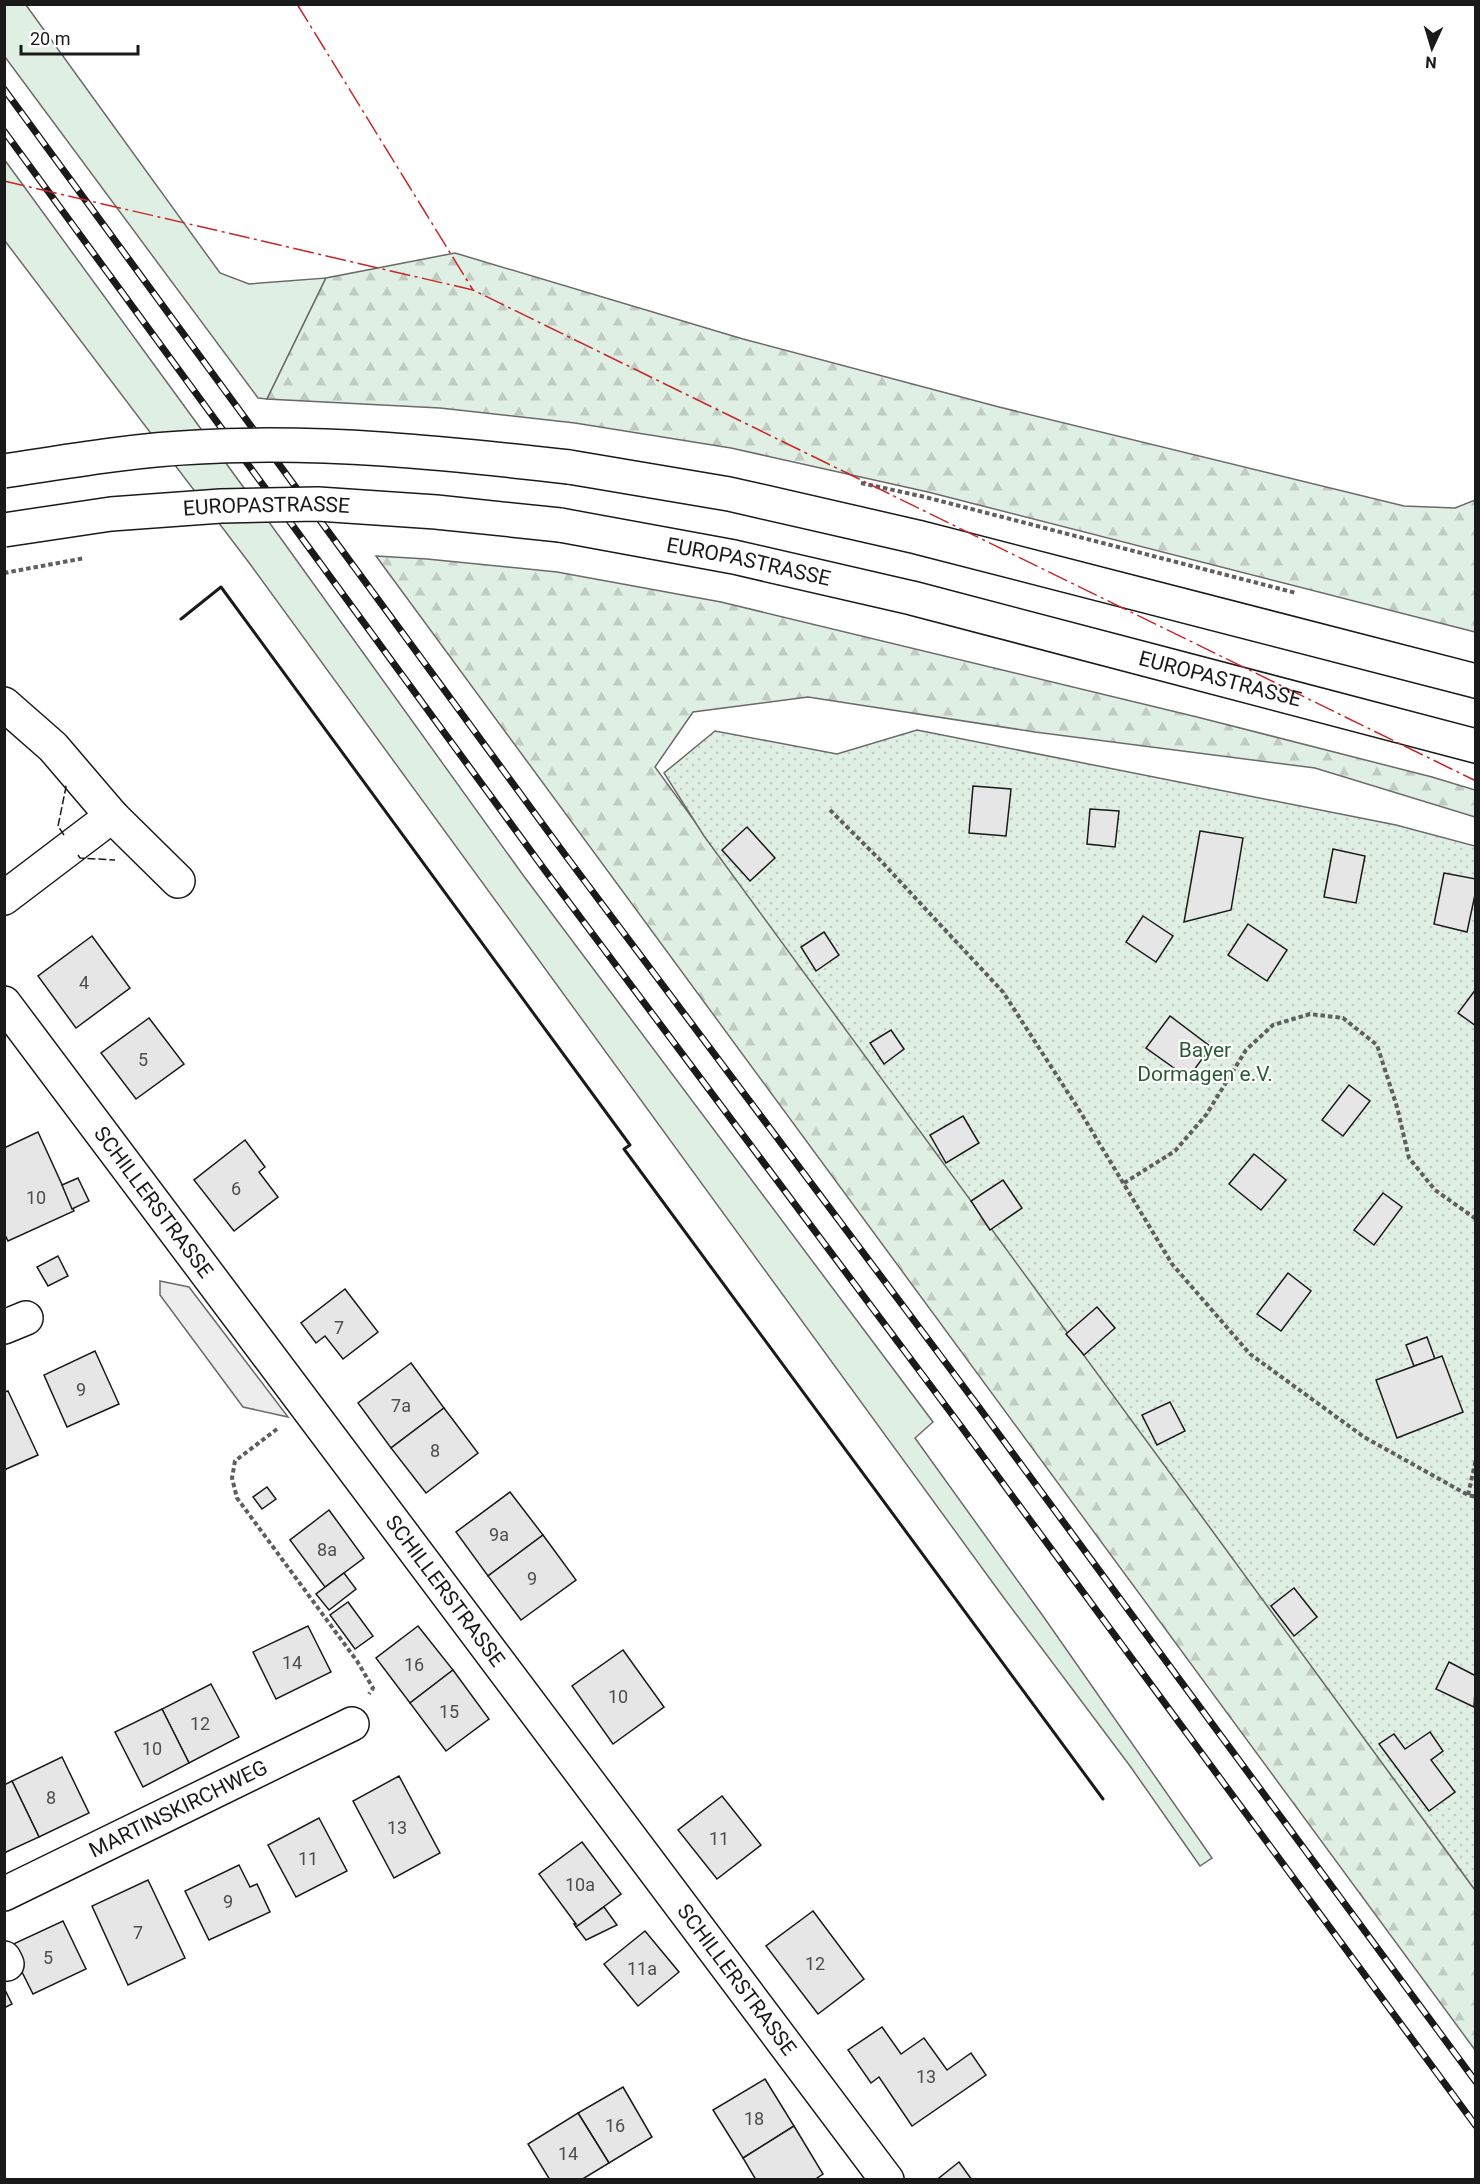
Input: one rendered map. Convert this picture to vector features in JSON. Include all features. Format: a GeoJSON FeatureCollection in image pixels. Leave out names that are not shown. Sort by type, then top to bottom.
{"type":"FeatureCollection","features":[{"type":"Feature","properties":{"kind":"main road"},"geometry":{"type":"LineString","coordinates":[[4,471],[100,455],[197,447],[308,445],[438,452],[569,467],[729,494],[917,537],[1476,681]]}},
{"type":"Feature","properties":{"kind":"main road","name":"EUROPASTRASSE"},"geometry":{"type":"LineString","coordinates":[[4,530],[111,514],[221,506],[318,504],[436,512],[560,525],[734,557],[912,598],[1476,746]]}},
{"type":"Feature","properties":{"kind":"main road"},"geometry":{"type":"LineString","coordinates":[[4,704],[53,747],[112,816],[178,880]]}},
{"type":"Feature","properties":{"kind":"main road"},"geometry":{"type":"LineString","coordinates":[[4,898],[112,816]]}},
{"type":"Feature","properties":{"kind":"main road","name":"SCHILLERSTRASSE"},"geometry":{"type":"LineString","coordinates":[[6,1007],[887,2180]]}},
{"type":"Feature","properties":{"kind":"main road","name":"MARTINSKIRCHWEG"},"geometry":{"type":"LineString","coordinates":[[4,1894],[352,1724]]}},
{"type":"Feature","properties":{"kind":"path"},"geometry":{"type":"LineString","coordinates":[[4,573],[93,557]]}},
{"type":"Feature","properties":{"kind":"path"},"geometry":{"type":"LineString","coordinates":[[830,810],[1003,992],[1172,1264],[1250,1354],[1364,1437],[1468,1495],[1476,1497]]}},
{"type":"Feature","properties":{"kind":"path"},"geometry":{"type":"LineString","coordinates":[[1124,1184],[1175,1151],[1206,1115],[1246,1050],[1274,1025],[1310,1014],[1343,1018],[1377,1045],[1397,1107],[1409,1158],[1435,1190],[1476,1219]]}},
{"type":"Feature","properties":{"kind":"path"},"geometry":{"type":"LineString","coordinates":[[307,1407],[235,1461],[232,1478],[237,1498],[357,1660],[373,1688],[352,1724]]}},
{"type":"Feature","properties":{"kind":"path"},"geometry":{"type":"LineString","coordinates":[[1468,1495],[1476,1459]]}},
{"type":"Feature","properties":{"kind":"green space"},"geometry":{"type":"Polygon","coordinates":[[[4,5],[26,5],[220,273],[249,284],[326,278],[267,399],[258,398],[5,57],[4,5]]]}},
{"type":"Feature","properties":{"kind":"green space"},"geometry":{"type":"Polygon","coordinates":[[[4,159],[523,875],[933,1422],[915,1438],[1212,1858],[1200,1866],[1130,1766],[1001,1594],[250,564],[5,241],[4,159]]]}},
{"type":"Feature","properties":{"kind":"green space"},"geometry":{"type":"Polygon","coordinates":[[[455,253],[743,339],[999,407],[1404,506],[1455,508],[1475,500],[1475,632],[928,492],[731,448],[575,423],[440,408],[267,399],[326,278],[455,253]]]}},
{"type":"Feature","properties":{"kind":"green space"},"geometry":{"type":"Polygon","coordinates":[[[376,556],[557,572],[721,602],[1197,717],[1475,790],[1475,817],[1315,768],[1035,732],[808,697],[693,712],[655,767],[1475,1890],[1475,2050],[376,556]]]}},
{"type":"Feature","properties":{"kind":"green space","name":"Bayer Dormagen e.V."},"geometry":{"type":"Polygon","coordinates":[[[917,730],[1396,825],[1475,846],[1475,1890],[704,836],[664,773],[715,731],[837,754],[917,730]]]}},
{"type":"Feature","properties":{"kind":"shaded area"},"geometry":{"type":"Polygon","coordinates":[[[160,1281],[189,1287],[288,1417],[243,1407],[160,1295],[160,1281]]]}},
{"type":"Feature","properties":{"kind":"building"},"geometry":{"type":"Polygon","coordinates":[[[973,786],[1011,789],[1006,836],[969,833],[973,786]]]}},
{"type":"Feature","properties":{"kind":"building"},"geometry":{"type":"Polygon","coordinates":[[[1090,809],[1119,811],[1115,847],[1087,844],[1090,809]]]}},
{"type":"Feature","properties":{"kind":"building"},"geometry":{"type":"Polygon","coordinates":[[[747,827],[775,858],[750,881],[722,850],[747,827]]]}},
{"type":"Feature","properties":{"kind":"building"},"geometry":{"type":"Polygon","coordinates":[[[1200,831],[1243,838],[1231,910],[1184,922],[1200,831]]]}},
{"type":"Feature","properties":{"kind":"building"},"geometry":{"type":"Polygon","coordinates":[[[1333,849],[1365,856],[1356,903],[1324,897],[1333,849]]]}},
{"type":"Feature","properties":{"kind":"building"},"geometry":{"type":"Polygon","coordinates":[[[1444,873],[1476,879],[1476,890],[1467,932],[1434,924],[1444,873]]]}},
{"type":"Feature","properties":{"kind":"building"},"geometry":{"type":"Polygon","coordinates":[[[1143,916],[1173,936],[1156,962],[1126,942],[1143,916]]]}},
{"type":"Feature","properties":{"kind":"building"},"geometry":{"type":"Polygon","coordinates":[[[1248,924],[1287,950],[1267,981],[1228,955],[1248,924]]]}},
{"type":"Feature","properties":{"kind":"building"},"geometry":{"type":"Polygon","coordinates":[[[824,932],[839,955],[816,971],[801,947],[824,932]]]}},
{"type":"Feature","properties":{"kind":"building"},"geometry":{"type":"Polygon","coordinates":[[[92,936],[130,988],[76,1028],[38,976],[92,936]]]}},
{"type":"Feature","properties":{"kind":"building"},"geometry":{"type":"Polygon","coordinates":[[[1476,989],[1476,1026],[1458,1013],[1476,989]]]}},
{"type":"Feature","properties":{"kind":"building"},"geometry":{"type":"Polygon","coordinates":[[[1170,1016],[1211,1047],[1188,1078],[1146,1048],[1170,1016]]]}},
{"type":"Feature","properties":{"kind":"building"},"geometry":{"type":"Polygon","coordinates":[[[149,1018],[184,1064],[136,1099],[101,1053],[149,1018]]]}},
{"type":"Feature","properties":{"kind":"building"},"geometry":{"type":"Polygon","coordinates":[[[891,1030],[904,1049],[884,1064],[870,1043],[891,1030]]]}},
{"type":"Feature","properties":{"kind":"building"},"geometry":{"type":"Polygon","coordinates":[[[1349,1085],[1370,1101],[1343,1136],[1322,1120],[1349,1085]]]}},
{"type":"Feature","properties":{"kind":"building"},"geometry":{"type":"Polygon","coordinates":[[[963,1116],[979,1143],[946,1163],[930,1135],[963,1116]]]}},
{"type":"Feature","properties":{"kind":"building"},"geometry":{"type":"Polygon","coordinates":[[[38,1132],[74,1211],[8,1241],[4,1233],[4,1148],[38,1132]]]}},
{"type":"Feature","properties":{"kind":"building"},"geometry":{"type":"Polygon","coordinates":[[[245,1140],[265,1167],[259,1172],[278,1197],[234,1231],[194,1180],[245,1140]]]}},
{"type":"Feature","properties":{"kind":"building"},"geometry":{"type":"Polygon","coordinates":[[[1254,1154],[1286,1180],[1261,1210],[1229,1184],[1254,1154]]]}},
{"type":"Feature","properties":{"kind":"building"},"geometry":{"type":"Polygon","coordinates":[[[78,1178],[89,1201],[72,1209],[62,1185],[78,1178]]]}},
{"type":"Feature","properties":{"kind":"building"},"geometry":{"type":"Polygon","coordinates":[[[1003,1180],[1022,1208],[990,1230],[971,1201],[1003,1180]]]}},
{"type":"Feature","properties":{"kind":"building"},"geometry":{"type":"Polygon","coordinates":[[[1383,1193],[1402,1207],[1374,1245],[1354,1230],[1383,1193]]]}},
{"type":"Feature","properties":{"kind":"building"},"geometry":{"type":"Polygon","coordinates":[[[58,1256],[68,1276],[48,1286],[37,1267],[58,1256]]]}},
{"type":"Feature","properties":{"kind":"building"},"geometry":{"type":"Polygon","coordinates":[[[1288,1273],[1311,1291],[1281,1331],[1257,1314],[1288,1273]]]}},
{"type":"Feature","properties":{"kind":"building"},"geometry":{"type":"Polygon","coordinates":[[[345,1289],[378,1332],[343,1359],[325,1336],[316,1343],[301,1323],[345,1289]]]}},
{"type":"Feature","properties":{"kind":"building"},"geometry":{"type":"Polygon","coordinates":[[[1097,1307],[1115,1328],[1084,1355],[1066,1334],[1097,1307]]]}},
{"type":"Feature","properties":{"kind":"building"},"geometry":{"type":"Polygon","coordinates":[[[1427,1337],[1435,1359],[1414,1366],[1406,1345],[1427,1337]]]}},
{"type":"Feature","properties":{"kind":"building"},"geometry":{"type":"Polygon","coordinates":[[[95,1351],[119,1404],[67,1427],[44,1375],[95,1351]]]}},
{"type":"Feature","properties":{"kind":"building"},"geometry":{"type":"Polygon","coordinates":[[[1442,1356],[1463,1412],[1397,1438],[1376,1380],[1442,1356]]]}},
{"type":"Feature","properties":{"kind":"building"},"geometry":{"type":"Polygon","coordinates":[[[411,1363],[444,1408],[391,1448],[358,1403],[411,1363]]]}},
{"type":"Feature","properties":{"kind":"building"},"geometry":{"type":"Polygon","coordinates":[[[8,1391],[38,1455],[4,1470],[4,1392],[8,1391]]]}},
{"type":"Feature","properties":{"kind":"building"},"geometry":{"type":"Polygon","coordinates":[[[1170,1402],[1185,1431],[1157,1445],[1142,1415],[1170,1402]]]}},
{"type":"Feature","properties":{"kind":"building"},"geometry":{"type":"Polygon","coordinates":[[[444,1408],[478,1453],[426,1493],[391,1448],[444,1408]]]}},
{"type":"Feature","properties":{"kind":"building"},"geometry":{"type":"Polygon","coordinates":[[[267,1487],[276,1499],[262,1509],[253,1497],[267,1487]]]}},
{"type":"Feature","properties":{"kind":"building"},"geometry":{"type":"Polygon","coordinates":[[[510,1492],[543,1535],[488,1576],[456,1532],[510,1492]]]}},
{"type":"Feature","properties":{"kind":"building"},"geometry":{"type":"Polygon","coordinates":[[[329,1510],[364,1558],[325,1587],[290,1540],[329,1510]]]}},
{"type":"Feature","properties":{"kind":"building"},"geometry":{"type":"Polygon","coordinates":[[[543,1535],[576,1580],[521,1620],[488,1576],[543,1535]]]}},
{"type":"Feature","properties":{"kind":"building"},"geometry":{"type":"Polygon","coordinates":[[[344,1573],[356,1589],[329,1610],[316,1594],[344,1573]]]}},
{"type":"Feature","properties":{"kind":"building"},"geometry":{"type":"Polygon","coordinates":[[[1294,1588],[1317,1617],[1294,1636],[1271,1606],[1294,1588]]]}},
{"type":"Feature","properties":{"kind":"building"},"geometry":{"type":"Polygon","coordinates":[[[348,1602],[373,1636],[355,1649],[330,1615],[348,1602]]]}},
{"type":"Feature","properties":{"kind":"building"},"geometry":{"type":"Polygon","coordinates":[[[308,1626],[331,1672],[276,1699],[253,1652],[308,1626]]]}},
{"type":"Feature","properties":{"kind":"building"},"geometry":{"type":"Polygon","coordinates":[[[418,1626],[453,1670],[410,1703],[376,1658],[418,1626]]]}},
{"type":"Feature","properties":{"kind":"building"},"geometry":{"type":"Polygon","coordinates":[[[623,1650],[664,1707],[613,1744],[572,1686],[623,1650]]]}},
{"type":"Feature","properties":{"kind":"building"},"geometry":{"type":"Polygon","coordinates":[[[1449,1662],[1476,1676],[1474,1707],[1436,1689],[1449,1662]]]}},
{"type":"Feature","properties":{"kind":"building"},"geometry":{"type":"Polygon","coordinates":[[[453,1670],[489,1719],[446,1751],[410,1703],[453,1670]]]}},
{"type":"Feature","properties":{"kind":"building"},"geometry":{"type":"Polygon","coordinates":[[[211,1684],[239,1737],[189,1763],[162,1709],[211,1684]]]}},
{"type":"Feature","properties":{"kind":"building"},"geometry":{"type":"Polygon","coordinates":[[[162,1709],[189,1763],[143,1787],[115,1732],[162,1709]]]}},
{"type":"Feature","properties":{"kind":"building"},"geometry":{"type":"Polygon","coordinates":[[[1430,1732],[1443,1751],[1431,1760],[1455,1792],[1429,1811],[1379,1744],[1394,1734],[1405,1749],[1430,1732]]]}},
{"type":"Feature","properties":{"kind":"building"},"geometry":{"type":"Polygon","coordinates":[[[62,1757],[89,1813],[39,1837],[12,1781],[62,1757]]]}},
{"type":"Feature","properties":{"kind":"building"},"geometry":{"type":"Polygon","coordinates":[[[399,1776],[440,1853],[394,1878],[353,1801],[399,1776]]]}},
{"type":"Feature","properties":{"kind":"building"},"geometry":{"type":"Polygon","coordinates":[[[12,1781],[39,1837],[4,1853],[4,1785],[12,1781]]]}},
{"type":"Feature","properties":{"kind":"building"},"geometry":{"type":"Polygon","coordinates":[[[722,1796],[761,1845],[717,1879],[678,1830],[722,1796]]]}},
{"type":"Feature","properties":{"kind":"building"},"geometry":{"type":"Polygon","coordinates":[[[319,1818],[347,1871],[296,1897],[268,1845],[319,1818]]]}},
{"type":"Feature","properties":{"kind":"building"},"geometry":{"type":"Polygon","coordinates":[[[582,1842],[621,1894],[576,1927],[539,1874],[582,1842]]]}},
{"type":"Feature","properties":{"kind":"building"},"geometry":{"type":"Polygon","coordinates":[[[239,1865],[250,1887],[257,1884],[270,1912],[209,1940],[185,1891],[239,1865]]]}},
{"type":"Feature","properties":{"kind":"building"},"geometry":{"type":"Polygon","coordinates":[[[148,1880],[185,1958],[128,1985],[92,1906],[148,1880]]]}},
{"type":"Feature","properties":{"kind":"building"},"geometry":{"type":"Polygon","coordinates":[[[604,1907],[617,1925],[586,1940],[576,1927],[604,1907]]]}},
{"type":"Feature","properties":{"kind":"building"},"geometry":{"type":"Polygon","coordinates":[[[813,1911],[864,1979],[818,2014],[766,1946],[813,1911]]]}},
{"type":"Feature","properties":{"kind":"building"},"geometry":{"type":"Polygon","coordinates":[[[63,1921],[86,1969],[33,1994],[9,1946],[63,1921]]]}},
{"type":"Feature","properties":{"kind":"building"},"geometry":{"type":"Polygon","coordinates":[[[645,1931],[679,1972],[638,2006],[604,1964],[645,1931]]]}},
{"type":"Feature","properties":{"kind":"building"},"geometry":{"type":"Polygon","coordinates":[[[4,1988],[12,2004],[4,2008],[4,1988]]]}},
{"type":"Feature","properties":{"kind":"building"},"geometry":{"type":"Polygon","coordinates":[[[882,2027],[901,2054],[924,2038],[947,2070],[971,2053],[986,2075],[912,2126],[879,2077],[871,2083],[848,2050],[882,2027]]]}},
{"type":"Feature","properties":{"kind":"building"},"geometry":{"type":"Polygon","coordinates":[[[765,2079],[794,2126],[743,2158],[713,2110],[765,2079]]]}},
{"type":"Feature","properties":{"kind":"building"},"geometry":{"type":"Polygon","coordinates":[[[623,2087],[652,2137],[609,2163],[578,2113],[623,2087]]]}},
{"type":"Feature","properties":{"kind":"building"},"geometry":{"type":"Polygon","coordinates":[[[578,2113],[609,2163],[581,2180],[550,2180],[528,2144],[578,2113]]]}},
{"type":"Feature","properties":{"kind":"building"},"geometry":{"type":"Polygon","coordinates":[[[794,2126],[823,2174],[814,2180],[756,2180],[743,2158],[794,2126]]]}},
{"type":"Feature","properties":{"kind":"building"},"geometry":{"type":"Polygon","coordinates":[[[959,2162],[972,2180],[940,2180],[939,2178],[959,2162]]]}},
{"type":"Feature","properties":{"kind":"railway"},"geometry":{"type":"LineString","coordinates":[[4,89],[566,856],[978,1406],[1476,2082]]}},
{"type":"Feature","properties":{"kind":"railway"},"geometry":{"type":"LineString","coordinates":[[4,131],[544,869],[960,1425],[1476,2126]]}},
{"type":"Feature","properties":{"kind":"fence"},"geometry":{"type":"LineString","coordinates":[[64,835],[58,826],[65,785]]}},
{"type":"Feature","properties":{"kind":"fence"},"geometry":{"type":"LineString","coordinates":[[78,855],[80,858],[115,860]]}},
{"type":"Feature","properties":{"kind":"wall"},"geometry":{"type":"LineString","coordinates":[[181,619],[221,587],[630,1145],[624,1149],[1103,1799]]}},
{"type":"Feature","properties":{"kind":"power"},"geometry":{"type":"LineString","coordinates":[[297,4],[473,290]]}},
{"type":"Feature","properties":{"kind":"power"},"geometry":{"type":"LineString","coordinates":[[4,181],[473,290],[1476,781]]}}]}
